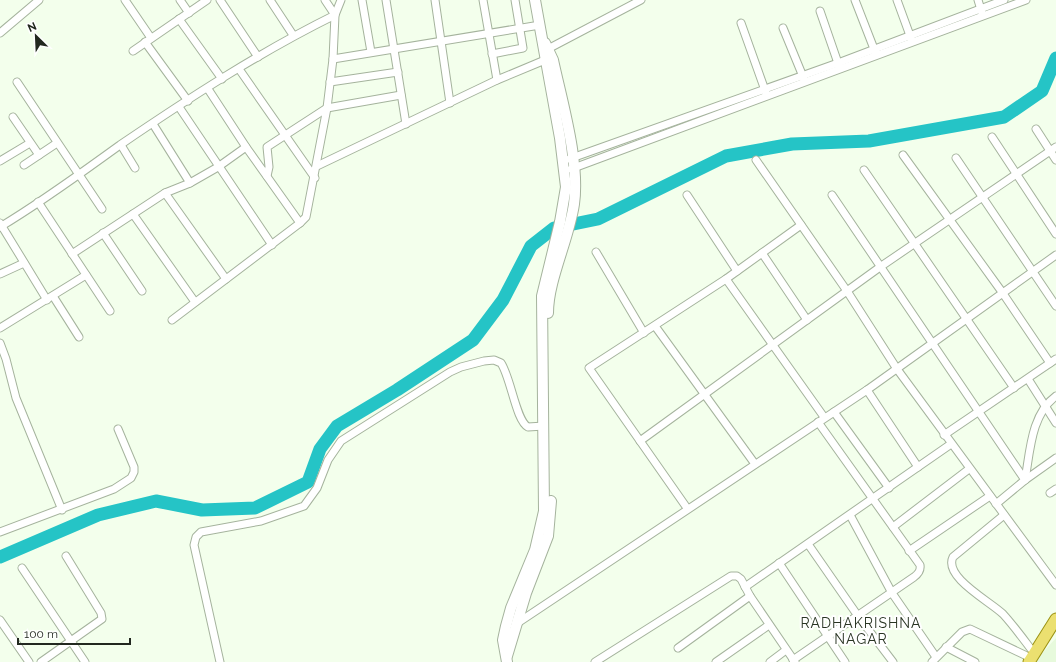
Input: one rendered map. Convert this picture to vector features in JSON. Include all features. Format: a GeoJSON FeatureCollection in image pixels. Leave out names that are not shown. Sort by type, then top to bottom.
{"type":"FeatureCollection","features":[{"type":"Feature","properties":{"kind":"main road"},"geometry":{"type":"LineString","coordinates":[[1033,659],[1056,619]]}},
{"type":"Feature","properties":{"kind":"main road"},"geometry":{"type":"LineString","coordinates":[[1033,659],[1056,632]]}},
{"type":"Feature","properties":{"kind":"street"},"geometry":{"type":"LineString","coordinates":[[26,0],[32,6]]}},
{"type":"Feature","properties":{"kind":"street"},"geometry":{"type":"LineString","coordinates":[[0,33],[39,0]]}},
{"type":"Feature","properties":{"kind":"street"},"geometry":{"type":"LineString","coordinates":[[125,0],[148,40],[188,102]]}},
{"type":"Feature","properties":{"kind":"street"},"geometry":{"type":"LineString","coordinates":[[180,0],[189,12]]}},
{"type":"Feature","properties":{"kind":"street"},"geometry":{"type":"LineString","coordinates":[[133,51],[207,0]]}},
{"type":"Feature","properties":{"kind":"street"},"geometry":{"type":"LineString","coordinates":[[220,0],[258,57]]}},
{"type":"Feature","properties":{"kind":"street"},"geometry":{"type":"LineString","coordinates":[[270,0],[293,35]]}},
{"type":"Feature","properties":{"kind":"street"},"geometry":{"type":"LineString","coordinates":[[326,0],[335,15]]}},
{"type":"Feature","properties":{"kind":"street"},"geometry":{"type":"LineString","coordinates":[[172,320],[300,223],[308,211],[328,108],[333,59],[335,15],[341,0]]}},
{"type":"Feature","properties":{"kind":"street"},"geometry":{"type":"LineString","coordinates":[[362,0],[371,52]]}},
{"type":"Feature","properties":{"kind":"street"},"geometry":{"type":"LineString","coordinates":[[386,0],[406,124]]}},
{"type":"Feature","properties":{"kind":"street"},"geometry":{"type":"LineString","coordinates":[[435,0],[450,102]]}},
{"type":"Feature","properties":{"kind":"street"},"geometry":{"type":"LineString","coordinates":[[483,0],[497,80]]}},
{"type":"Feature","properties":{"kind":"street"},"geometry":{"type":"LineString","coordinates":[[492,54],[524,48],[516,0]]}},
{"type":"Feature","properties":{"kind":"street"},"geometry":{"type":"LineString","coordinates":[[535,0],[569,164],[576,190],[572,218],[554,265]]}},
{"type":"Feature","properties":{"kind":"street"},"geometry":{"type":"LineString","coordinates":[[317,166],[497,80],[545,50],[641,0]]}},
{"type":"Feature","properties":{"kind":"street"},"geometry":{"type":"LineString","coordinates":[[855,0],[875,53]]}},
{"type":"Feature","properties":{"kind":"street"},"geometry":{"type":"LineString","coordinates":[[897,0],[911,40]]}},
{"type":"Feature","properties":{"kind":"street"},"geometry":{"type":"LineString","coordinates":[[978,0],[984,16]]}},
{"type":"Feature","properties":{"kind":"street"},"geometry":{"type":"LineString","coordinates":[[911,40],[1004,0]]}},
{"type":"Feature","properties":{"kind":"street"},"geometry":{"type":"LineString","coordinates":[[766,93],[803,75],[839,66],[1026,0]]}},
{"type":"Feature","properties":{"kind":"street"},"geometry":{"type":"LineString","coordinates":[[820,11],[839,66]]}},
{"type":"Feature","properties":{"kind":"street"},"geometry":{"type":"LineString","coordinates":[[79,337],[24,263],[1,225],[79,175],[121,145],[222,79],[293,35],[335,15]]}},
{"type":"Feature","properties":{"kind":"street"},"geometry":{"type":"LineString","coordinates":[[179,19],[222,79]]}},
{"type":"Feature","properties":{"kind":"street"},"geometry":{"type":"LineString","coordinates":[[741,23],[766,93]]}},
{"type":"Feature","properties":{"kind":"street"},"geometry":{"type":"LineString","coordinates":[[333,59],[441,40],[540,25]]}},
{"type":"Feature","properties":{"kind":"street"},"geometry":{"type":"LineString","coordinates":[[783,28],[805,83]]}},
{"type":"Feature","properties":{"kind":"street"},"geometry":{"type":"LineString","coordinates":[[569,164],[766,93],[805,83],[839,66]]}},
{"type":"Feature","properties":{"kind":"street"},"geometry":{"type":"LineString","coordinates":[[240,69],[314,178]]}},
{"type":"Feature","properties":{"kind":"street"},"geometry":{"type":"LineString","coordinates":[[330,82],[398,72]]}},
{"type":"Feature","properties":{"kind":"street"},"geometry":{"type":"LineString","coordinates":[[17,82],[102,209]]}},
{"type":"Feature","properties":{"kind":"street"},"geometry":{"type":"LineString","coordinates":[[208,89],[246,147],[300,223]]}},
{"type":"Feature","properties":{"kind":"street"},"geometry":{"type":"LineString","coordinates":[[267,176],[269,167],[267,147],[328,108],[401,95]]}},
{"type":"Feature","properties":{"kind":"street"},"geometry":{"type":"LineString","coordinates":[[179,107],[272,245]]}},
{"type":"Feature","properties":{"kind":"street"},"geometry":{"type":"LineString","coordinates":[[13,116],[39,155]]}},
{"type":"Feature","properties":{"kind":"street"},"geometry":{"type":"LineString","coordinates":[[153,124],[190,183]]}},
{"type":"Feature","properties":{"kind":"street"},"geometry":{"type":"LineString","coordinates":[[1036,129],[1053,149],[1056,160]]}},
{"type":"Feature","properties":{"kind":"street"},"geometry":{"type":"LineString","coordinates":[[992,137],[1056,234]]}},
{"type":"Feature","properties":{"kind":"street"},"geometry":{"type":"LineString","coordinates":[[1,159],[30,143]]}},
{"type":"Feature","properties":{"kind":"street"},"geometry":{"type":"LineString","coordinates":[[24,165],[57,143]]}},
{"type":"Feature","properties":{"kind":"street"},"geometry":{"type":"LineString","coordinates":[[121,145],[135,168]]}},
{"type":"Feature","properties":{"kind":"street"},"geometry":{"type":"LineString","coordinates":[[72,254],[165,193],[190,183],[218,167],[246,147]]}},
{"type":"Feature","properties":{"kind":"street"},"geometry":{"type":"LineString","coordinates":[[640,440],[880,267],[916,244],[1053,149]]}},
{"type":"Feature","properties":{"kind":"street"},"geometry":{"type":"LineString","coordinates":[[903,154],[1002,292],[1050,363]]}},
{"type":"Feature","properties":{"kind":"street"},"geometry":{"type":"LineString","coordinates":[[956,158],[984,197],[1056,306]]}},
{"type":"Feature","properties":{"kind":"street"},"geometry":{"type":"LineString","coordinates":[[756,160],[847,291],[897,369],[969,469],[1056,585]]}},
{"type":"Feature","properties":{"kind":"street"},"geometry":{"type":"LineString","coordinates":[[507,661],[516,624],[526,593],[545,545],[547,517],[548,310],[550,282],[554,265],[569,164]]}},
{"type":"Feature","properties":{"kind":"street"},"geometry":{"type":"LineString","coordinates":[[864,170],[1014,388]]}},
{"type":"Feature","properties":{"kind":"street"},"geometry":{"type":"LineString","coordinates":[[165,193],[226,280]]}},
{"type":"Feature","properties":{"kind":"street"},"geometry":{"type":"LineString","coordinates":[[687,195],[737,271]]}},
{"type":"Feature","properties":{"kind":"street"},"geometry":{"type":"LineString","coordinates":[[832,195],[1025,480]]}},
{"type":"Feature","properties":{"kind":"street"},"geometry":{"type":"LineString","coordinates":[[38,202],[110,311]]}},
{"type":"Feature","properties":{"kind":"street"},"geometry":{"type":"LineString","coordinates":[[133,214],[195,302]]}},
{"type":"Feature","properties":{"kind":"street"},"geometry":{"type":"LineString","coordinates":[[687,508],[589,368],[726,279],[801,225]]}},
{"type":"Feature","properties":{"kind":"street"},"geometry":{"type":"LineString","coordinates":[[103,233],[142,291]]}},
{"type":"Feature","properties":{"kind":"street"},"geometry":{"type":"LineString","coordinates":[[596,252],[644,333]]}},
{"type":"Feature","properties":{"kind":"street"},"geometry":{"type":"LineString","coordinates":[[762,253],[807,320]]}},
{"type":"Feature","properties":{"kind":"street"},"geometry":{"type":"LineString","coordinates":[[516,624],[687,508],[867,390],[1002,292],[1056,255]]}},
{"type":"Feature","properties":{"kind":"street"},"geometry":{"type":"LineString","coordinates":[[0,274],[24,263]]}},
{"type":"Feature","properties":{"kind":"street"},"geometry":{"type":"LineString","coordinates":[[0,328],[86,275]]}},
{"type":"Feature","properties":{"kind":"street"},"geometry":{"type":"LineString","coordinates":[[726,279],[824,418]]}},
{"type":"Feature","properties":{"kind":"street"},"geometry":{"type":"LineString","coordinates":[[507,661],[503,640],[511,608],[547,517],[542,296],[550,282]]}},
{"type":"Feature","properties":{"kind":"street"},"geometry":{"type":"LineString","coordinates":[[655,326],[755,464]]}},
{"type":"Feature","properties":{"kind":"street"},"geometry":{"type":"LineString","coordinates":[[0,343],[6,359],[16,398],[62,510]]}},
{"type":"Feature","properties":{"kind":"street"},"geometry":{"type":"LineString","coordinates":[[944,435],[1056,359]]}},
{"type":"Feature","properties":{"kind":"street"},"geometry":{"type":"LineString","coordinates":[[220,662],[194,545],[196,537],[201,532],[261,521],[304,506],[316,488],[328,460],[341,441],[460,367],[494,360],[501,363],[511,386],[521,422],[528,427],[544,426]]}},
{"type":"Feature","properties":{"kind":"street"},"geometry":{"type":"LineString","coordinates":[[1028,379],[1056,423]]}},
{"type":"Feature","properties":{"kind":"street"},"geometry":{"type":"LineString","coordinates":[[867,390],[918,467]]}},
{"type":"Feature","properties":{"kind":"street"},"geometry":{"type":"LineString","coordinates":[[1025,480],[1037,422],[1045,406],[1056,396]]}},
{"type":"Feature","properties":{"kind":"street"},"geometry":{"type":"LineString","coordinates":[[834,412],[889,488]]}},
{"type":"Feature","properties":{"kind":"street"},"geometry":{"type":"LineString","coordinates":[[595,662],[726,577],[737,576],[794,661],[919,573],[920,565],[818,422]]}},
{"type":"Feature","properties":{"kind":"street"},"geometry":{"type":"LineString","coordinates":[[0,532],[62,510],[114,489],[131,478],[134,472],[134,467],[118,429]]}},
{"type":"Feature","properties":{"kind":"street"},"geometry":{"type":"LineString","coordinates":[[745,587],[951,444]]}},
{"type":"Feature","properties":{"kind":"street"},"geometry":{"type":"LineString","coordinates":[[996,504],[1025,480],[1056,458]]}},
{"type":"Feature","properties":{"kind":"street"},"geometry":{"type":"LineString","coordinates":[[893,527],[969,469]]}},
{"type":"Feature","properties":{"kind":"street"},"geometry":{"type":"LineString","coordinates":[[909,551],[990,496]]}},
{"type":"Feature","properties":{"kind":"street"},"geometry":{"type":"LineString","coordinates":[[850,515],[892,593],[934,659],[962,632],[970,629],[1033,659]]}},
{"type":"Feature","properties":{"kind":"street"},"geometry":{"type":"LineString","coordinates":[[1004,515],[953,557],[951,567],[955,574],[984,601],[1002,614],[1033,659]]}},
{"type":"Feature","properties":{"kind":"street"},"geometry":{"type":"LineString","coordinates":[[808,544],[858,616],[893,662]]}},
{"type":"Feature","properties":{"kind":"street"},"geometry":{"type":"LineString","coordinates":[[41,662],[102,619],[101,613],[66,556]]}},
{"type":"Feature","properties":{"kind":"street"},"geometry":{"type":"LineString","coordinates":[[779,563],[845,662]]}},
{"type":"Feature","properties":{"kind":"street"},"geometry":{"type":"LineString","coordinates":[[22,568],[70,642],[85,662]]}},
{"type":"Feature","properties":{"kind":"street"},"geometry":{"type":"LineString","coordinates":[[678,648],[750,596]]}},
{"type":"Feature","properties":{"kind":"street"},"geometry":{"type":"LineString","coordinates":[[0,620],[29,662]]}},
{"type":"Feature","properties":{"kind":"street"},"geometry":{"type":"LineString","coordinates":[[716,662],[769,625]]}},
{"type":"Feature","properties":{"kind":"street"},"geometry":{"type":"LineString","coordinates":[[946,647],[974,662]]}},
{"type":"Feature","properties":{"kind":"street"},"geometry":{"type":"LineString","coordinates":[[770,662],[786,650]]}},
{"type":"Feature","properties":{"kind":"shaded area"},"geometry":{"type":"Polygon","coordinates":[[[1056,638],[1056,662],[1034,662],[1056,638]]]}},
{"type":"Feature","properties":{"kind":"waterway"},"geometry":{"type":"LineString","coordinates":[[0,557],[98,515],[156,501],[202,510],[255,508],[308,482],[320,449],[337,426],[397,390],[473,340],[503,300],[531,246],[554,228],[598,219],[726,156],[792,144],[869,141],[1004,117],[1042,91],[1056,58]]}},
{"type":"Feature","properties":{"kind":"district","name":"RADHAKRISHNA NAGAR"},"geometry":{"type":"Point","coordinates":[861,632]}}]}
